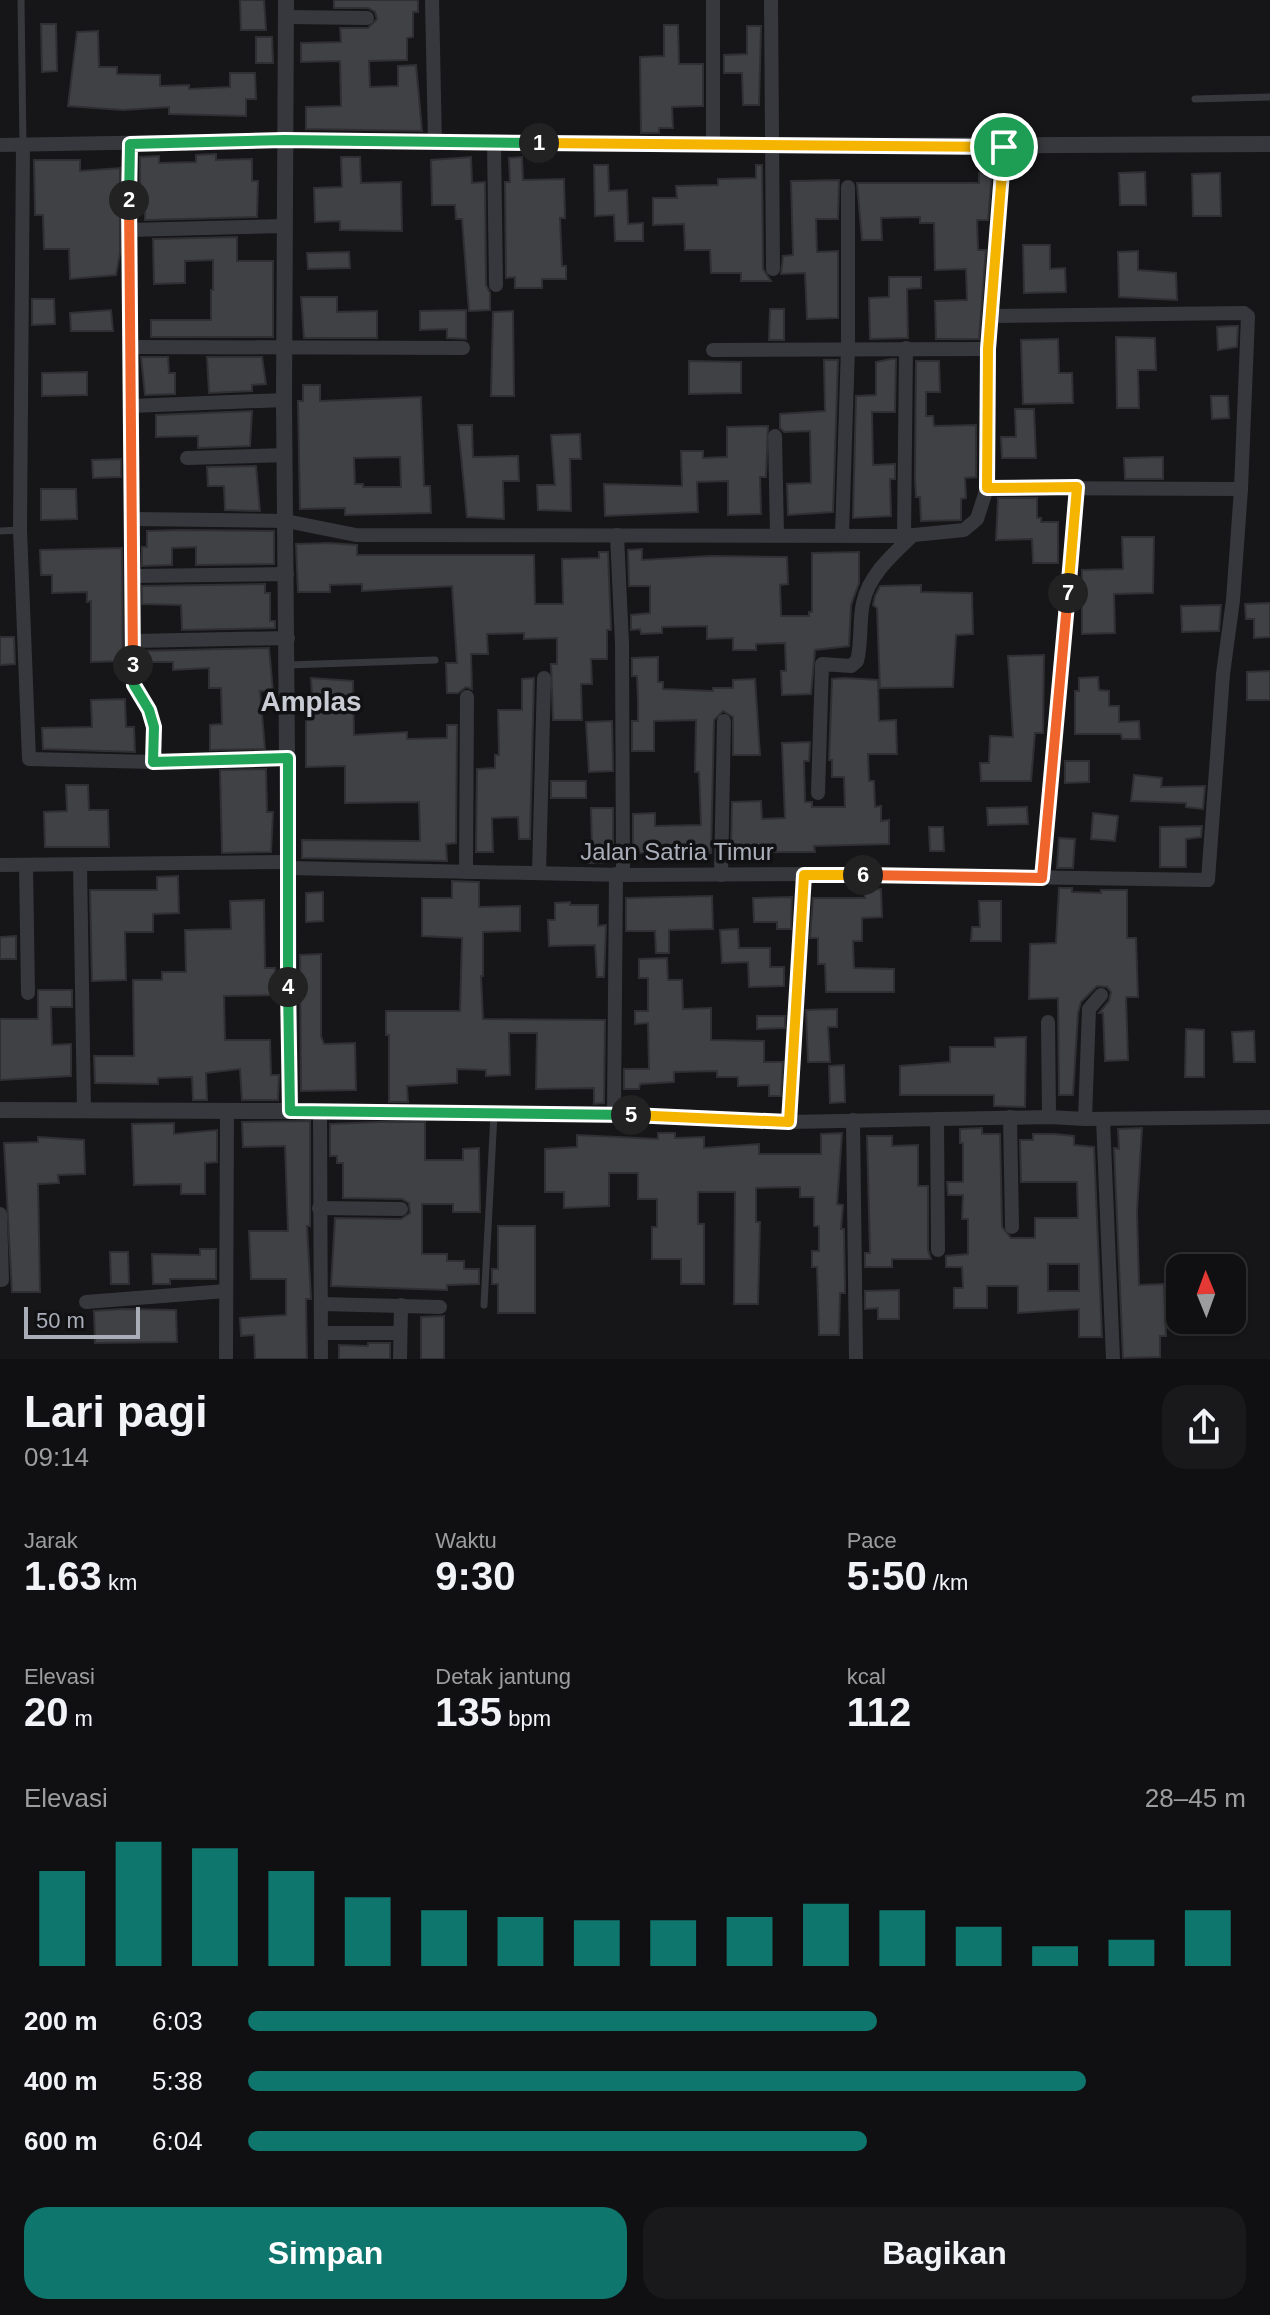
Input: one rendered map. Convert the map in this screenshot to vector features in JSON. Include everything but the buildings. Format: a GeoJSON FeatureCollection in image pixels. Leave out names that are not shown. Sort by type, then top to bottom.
{"type":"FeatureCollection","features":[{"type":"Feature","properties":{"kind":"street"},"geometry":{"type":"LineString","coordinates":[[432,0],[435,143]]}},
{"type":"Feature","properties":{"kind":"street"},"geometry":{"type":"LineString","coordinates":[[713,0],[713,145]]}},
{"type":"Feature","properties":{"kind":"street"},"geometry":{"type":"LineString","coordinates":[[771,0],[773,269]]}},
{"type":"Feature","properties":{"kind":"street"},"geometry":{"type":"LineString","coordinates":[[290,1111],[284,400],[286,8],[367,18]]}},
{"type":"Feature","properties":{"kind":"street"},"geometry":{"type":"LineString","coordinates":[[0,145],[284,140],[1004,147],[1270,144]]}},
{"type":"Feature","properties":{"kind":"street"},"geometry":{"type":"LineString","coordinates":[[494,143],[496,285]]}},
{"type":"Feature","properties":{"kind":"street"},"geometry":{"type":"LineString","coordinates":[[130,144],[132,641],[134,685],[149,710],[154,727],[153,762]]}},
{"type":"Feature","properties":{"kind":"street"},"geometry":{"type":"LineString","coordinates":[[23,145],[20,530],[29,759],[153,762],[288,758]]}},
{"type":"Feature","properties":{"kind":"street"},"geometry":{"type":"LineString","coordinates":[[133,519],[286,521],[356,535],[908,536],[964,530],[977,519],[987,488],[988,349],[1004,147]]}},
{"type":"Feature","properties":{"kind":"street"},"geometry":{"type":"LineString","coordinates":[[842,535],[848,347],[848,187]]}},
{"type":"Feature","properties":{"kind":"street"},"geometry":{"type":"LineString","coordinates":[[129,230],[284,226]]}},
{"type":"Feature","properties":{"kind":"street"},"geometry":{"type":"LineString","coordinates":[[987,488],[1241,489],[1249,321],[1244,313],[990,316]]}},
{"type":"Feature","properties":{"kind":"street"},"geometry":{"type":"LineString","coordinates":[[130,347],[285,345],[463,348]]}},
{"type":"Feature","properties":{"kind":"street"},"geometry":{"type":"LineString","coordinates":[[713,350],[848,347],[988,349]]}},
{"type":"Feature","properties":{"kind":"street"},"geometry":{"type":"LineString","coordinates":[[818,793],[822,664],[851,666],[857,661],[862,604],[869,585],[908,536],[906,348]]}},
{"type":"Feature","properties":{"kind":"street"},"geometry":{"type":"LineString","coordinates":[[131,406],[284,400]]}},
{"type":"Feature","properties":{"kind":"street"},"geometry":{"type":"LineString","coordinates":[[775,436],[777,534]]}},
{"type":"Feature","properties":{"kind":"street"},"geometry":{"type":"LineString","coordinates":[[187,458],[285,455]]}},
{"type":"Feature","properties":{"kind":"street"},"geometry":{"type":"LineString","coordinates":[[1042,878],[1077,487]]}},
{"type":"Feature","properties":{"kind":"street","name":"Jalan Satria Timur"},"geometry":{"type":"LineString","coordinates":[[0,865],[289,865],[619,875],[1208,880],[1241,489]]}},
{"type":"Feature","properties":{"kind":"street"},"geometry":{"type":"LineString","coordinates":[[614,1114],[622,644],[617,535]]}},
{"type":"Feature","properties":{"kind":"street"},"geometry":{"type":"LineString","coordinates":[[132,576],[287,574]]}},
{"type":"Feature","properties":{"kind":"street"},"geometry":{"type":"LineString","coordinates":[[132,641],[288,638]]}},
{"type":"Feature","properties":{"kind":"street"},"geometry":{"type":"LineString","coordinates":[[539,873],[544,678]]}},
{"type":"Feature","properties":{"kind":"street"},"geometry":{"type":"LineString","coordinates":[[466,872],[467,697]]}},
{"type":"Feature","properties":{"kind":"street"},"geometry":{"type":"LineString","coordinates":[[721,875],[724,721]]}},
{"type":"Feature","properties":{"kind":"street"},"geometry":{"type":"LineString","coordinates":[[26,865],[28,993]]}},
{"type":"Feature","properties":{"kind":"street"},"geometry":{"type":"LineString","coordinates":[[80,865],[84,1110]]}},
{"type":"Feature","properties":{"kind":"street"},"geometry":{"type":"LineString","coordinates":[[789,1122],[804,875]]}},
{"type":"Feature","properties":{"kind":"street"},"geometry":{"type":"LineString","coordinates":[[1085,1119],[1089,1009],[1101,995]]}},
{"type":"Feature","properties":{"kind":"street"},"geometry":{"type":"LineString","coordinates":[[1048,1022],[1049,1117]]}},
{"type":"Feature","properties":{"kind":"street"},"geometry":{"type":"LineString","coordinates":[[0,1110],[614,1114],[789,1122],[1010,1117],[1270,1117]]}},
{"type":"Feature","properties":{"kind":"street"},"geometry":{"type":"LineString","coordinates":[[226,1359],[227,1110]]}},
{"type":"Feature","properties":{"kind":"street"},"geometry":{"type":"LineString","coordinates":[[320,1111],[321,1359]]}},
{"type":"Feature","properties":{"kind":"street"},"geometry":{"type":"LineString","coordinates":[[1010,1117],[1012,1227]]}},
{"type":"Feature","properties":{"kind":"street"},"geometry":{"type":"LineString","coordinates":[[937,1119],[938,1250]]}},
{"type":"Feature","properties":{"kind":"street"},"geometry":{"type":"LineString","coordinates":[[1103,1119],[1113,1359]]}},
{"type":"Feature","properties":{"kind":"street"},"geometry":{"type":"LineString","coordinates":[[853,1120],[856,1359]]}},
{"type":"Feature","properties":{"kind":"street"},"geometry":{"type":"LineString","coordinates":[[319,1208],[401,1209]]}},
{"type":"Feature","properties":{"kind":"street"},"geometry":{"type":"LineString","coordinates":[[0,1214],[2,1280]]}},
{"type":"Feature","properties":{"kind":"street"},"geometry":{"type":"LineString","coordinates":[[86,1302],[226,1291]]}},
{"type":"Feature","properties":{"kind":"street"},"geometry":{"type":"LineString","coordinates":[[322,1304],[440,1307]]}},
{"type":"Feature","properties":{"kind":"street"},"geometry":{"type":"LineString","coordinates":[[400,1359],[401,1305]]}},
{"type":"Feature","properties":{"kind":"street"},"geometry":{"type":"LineString","coordinates":[[322,1333],[400,1333]]}},
{"type":"Feature","properties":{"kind":"lane"},"geometry":{"type":"LineString","coordinates":[[21,0],[23,145]]}},
{"type":"Feature","properties":{"kind":"lane"},"geometry":{"type":"LineString","coordinates":[[1195,99],[1270,97]]}},
{"type":"Feature","properties":{"kind":"lane"},"geometry":{"type":"LineString","coordinates":[[0,531],[20,530]]}},
{"type":"Feature","properties":{"kind":"lane"},"geometry":{"type":"LineString","coordinates":[[288,665],[435,660]]}},
{"type":"Feature","properties":{"kind":"lane"},"geometry":{"type":"LineString","coordinates":[[484,1305],[494,1114]]}},
{"type":"Feature","properties":{"kind":"district","name":"Amplas"},"geometry":{"type":"Point","coordinates":[311,701]}},
{"type":"Feature","properties":{"kind":"route"},"geometry":{"type":"LineString","coordinates":[[284,140],[1004,147],[988,349],[987,488],[1077,487],[1042,878],[804,875],[789,1122],[614,1114],[290,1111],[288,758],[153,762],[153,719],[134,685],[130,144],[284,140]]}}]}
